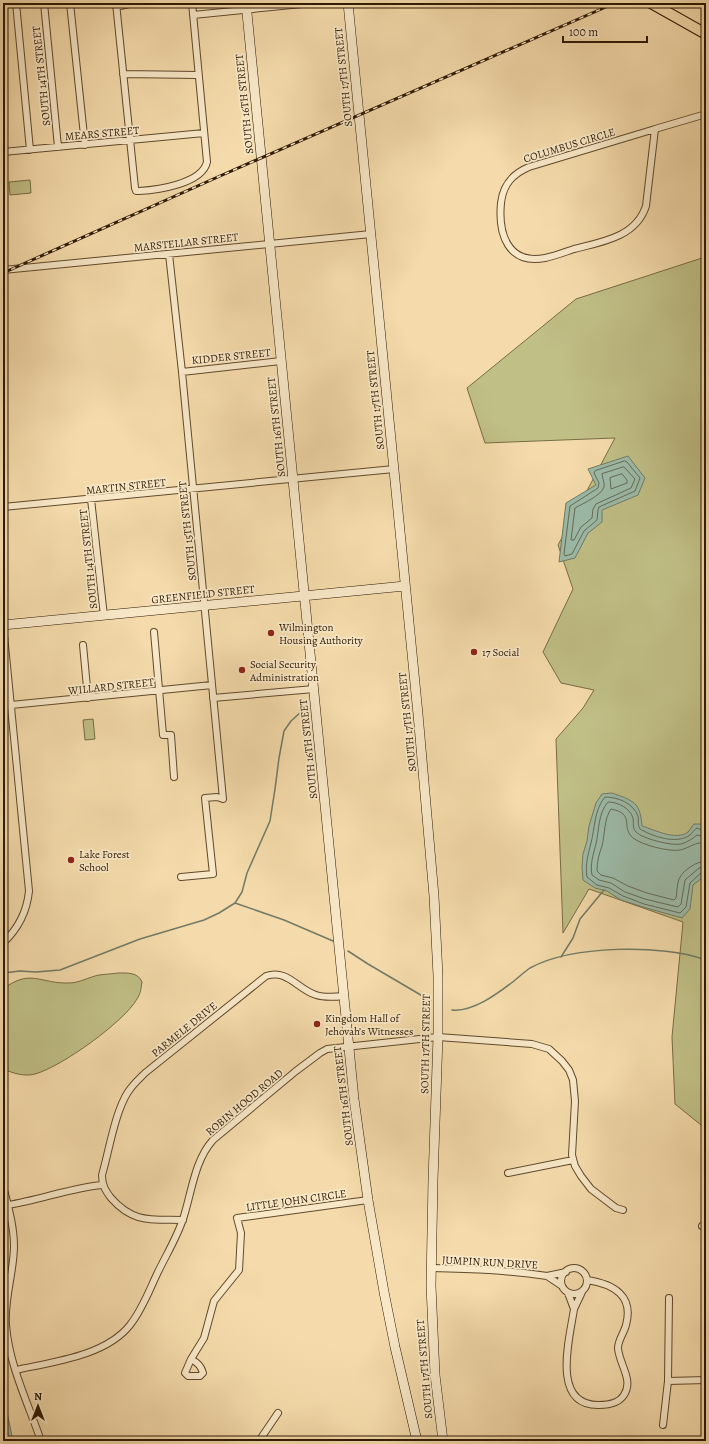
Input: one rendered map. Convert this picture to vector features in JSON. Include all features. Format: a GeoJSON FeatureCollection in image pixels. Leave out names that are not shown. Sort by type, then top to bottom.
{"type":"FeatureCollection","features":[{"type":"Feature","properties":{"kind":"main road","name":"SOUTH 17TH STREET"},"geometry":{"type":"LineString","coordinates":[[348,3],[433,876],[438,976],[438,1037],[431,1268],[432,1316],[436,1375],[443,1441]]}},
{"type":"Feature","properties":{"kind":"main road"},"geometry":{"type":"LineString","coordinates":[[651,3],[706,34]]}},
{"type":"Feature","properties":{"kind":"main road","name":"SOUTH 16TH STREET"},"geometry":{"type":"LineString","coordinates":[[246,6],[354,1099],[368,1200],[394,1341],[417,1441]]}},
{"type":"Feature","properties":{"kind":"main road","name":"GREENFIELD STREET"},"geometry":{"type":"LineString","coordinates":[[3,625],[405,586]]}},
{"type":"Feature","properties":{"kind":"street"},"geometry":{"type":"LineString","coordinates":[[16,3],[30,150]]}},
{"type":"Feature","properties":{"kind":"street","name":"SOUTH 14TH STREET"},"geometry":{"type":"LineString","coordinates":[[44,3],[58,147]]}},
{"type":"Feature","properties":{"kind":"street"},"geometry":{"type":"LineString","coordinates":[[70,3],[85,145]]}},
{"type":"Feature","properties":{"kind":"street"},"geometry":{"type":"LineString","coordinates":[[133,3],[116,5],[136,191],[145,191],[182,183],[204,170],[207,162],[192,3]]}},
{"type":"Feature","properties":{"kind":"street"},"geometry":{"type":"LineString","coordinates":[[193,15],[246,6],[312,3]]}},
{"type":"Feature","properties":{"kind":"street"},"geometry":{"type":"LineString","coordinates":[[123,74],[198,75]]}},
{"type":"Feature","properties":{"kind":"street","name":"COLUMBUS CIRCLE"},"geometry":{"type":"LineString","coordinates":[[655,129],[646,206],[641,218],[630,229],[616,237],[544,258],[526,258],[509,248],[502,231],[501,204],[504,187],[514,175],[529,167],[655,129],[706,114]]}},
{"type":"Feature","properties":{"kind":"street","name":"MEARS STREET"},"geometry":{"type":"LineString","coordinates":[[3,152],[204,133]]}},
{"type":"Feature","properties":{"kind":"street","name":"MARSTELLAR STREET"},"geometry":{"type":"LineString","coordinates":[[3,270],[371,234]]}},
{"type":"Feature","properties":{"kind":"street","name":"SOUTH 15TH STREET"},"geometry":{"type":"LineString","coordinates":[[169,254],[182,372],[223,799],[217,797],[205,798],[213,874],[181,877]]}},
{"type":"Feature","properties":{"kind":"street","name":"KIDDER STREET"},"geometry":{"type":"LineString","coordinates":[[182,372],[281,361]]}},
{"type":"Feature","properties":{"kind":"street","name":"MARTIN STREET"},"geometry":{"type":"LineString","coordinates":[[3,507],[394,469]]}},
{"type":"Feature","properties":{"kind":"street","name":"SOUTH 14TH STREET"},"geometry":{"type":"LineString","coordinates":[[91,499],[104,616]]}},
{"type":"Feature","properties":{"kind":"street"},"geometry":{"type":"LineString","coordinates":[[3,625],[29,890],[23,916],[14,932],[3,943]]}},
{"type":"Feature","properties":{"kind":"street"},"geometry":{"type":"LineString","coordinates":[[154,632],[163,735],[171,735],[174,777]]}},
{"type":"Feature","properties":{"kind":"street"},"geometry":{"type":"LineString","coordinates":[[83,645],[88,698]]}},
{"type":"Feature","properties":{"kind":"street","name":"WILLARD STREET"},"geometry":{"type":"LineString","coordinates":[[11,706],[212,686]]}},
{"type":"Feature","properties":{"kind":"street"},"geometry":{"type":"LineString","coordinates":[[213,698],[314,689]]}},
{"type":"Feature","properties":{"kind":"street","name":"PARMELE DRIVE"},"geometry":{"type":"LineString","coordinates":[[102,1185],[102,1175],[117,1117],[122,1103],[133,1085],[145,1073],[261,979],[272,974],[278,974],[316,995],[327,997],[344,996]]}},
{"type":"Feature","properties":{"kind":"street","name":"ROBIN HOOD ROAD"},"geometry":{"type":"LineString","coordinates":[[16,1370],[71,1358],[88,1352],[117,1338],[123,1333],[141,1308],[183,1220],[199,1165],[206,1148],[320,1053],[327,1049],[438,1037],[532,1044],[549,1049],[556,1054],[569,1070],[573,1080],[575,1101],[573,1160]]}},
{"type":"Feature","properties":{"kind":"street"},"geometry":{"type":"LineString","coordinates":[[508,1173],[573,1160],[580,1176],[591,1189],[616,1208],[623,1210]]}},
{"type":"Feature","properties":{"kind":"street"},"geometry":{"type":"LineString","coordinates":[[8,1205],[56,1195],[84,1187],[102,1185],[113,1200],[129,1214],[143,1219],[183,1220]]}},
{"type":"Feature","properties":{"kind":"street"},"geometry":{"type":"LineString","coordinates":[[3,1186],[8,1205],[14,1246],[7,1292],[6,1323],[10,1348],[16,1370],[41,1441]]}},
{"type":"Feature","properties":{"kind":"street","name":"LITTLE JOHN CIRCLE"},"geometry":{"type":"LineString","coordinates":[[191,1359],[204,1338],[214,1301],[238,1270],[241,1233],[237,1218],[368,1200]]}},
{"type":"Feature","properties":{"kind":"street","name":"JUMPIN RUN DRIVE"},"geometry":{"type":"LineString","coordinates":[[431,1268],[485,1269],[547,1276],[566,1272],[573,1268],[580,1270],[585,1274],[588,1280],[586,1287],[574,1309],[566,1363],[567,1378],[569,1385],[576,1396],[589,1404],[600,1405],[615,1402],[623,1397],[627,1391],[627,1379],[618,1348],[626,1326],[628,1308],[624,1297],[614,1289],[602,1283],[588,1280]]}},
{"type":"Feature","properties":{"kind":"street"},"geometry":{"type":"LineString","coordinates":[[562,1286],[562,1279],[566,1272]]}},
{"type":"Feature","properties":{"kind":"street","name":"JUMPIN RUN DRIVE"},"geometry":{"type":"LineString","coordinates":[[547,1276],[562,1286],[568,1293],[574,1309]]}},
{"type":"Feature","properties":{"kind":"street"},"geometry":{"type":"LineString","coordinates":[[568,1293],[576,1294],[582,1292]]}},
{"type":"Feature","properties":{"kind":"street"},"geometry":{"type":"LineString","coordinates":[[663,1425],[668,1381],[669,1298]]}},
{"type":"Feature","properties":{"kind":"street"},"geometry":{"type":"LineString","coordinates":[[668,1381],[706,1380]]}},
{"type":"Feature","properties":{"kind":"street"},"geometry":{"type":"LineString","coordinates":[[259,1441],[278,1413]]}},
{"type":"Feature","properties":{"kind":"shaded area"},"geometry":{"type":"Polygon","coordinates":[[[30,180],[31,193],[10,195],[9,182],[30,180]]]}},
{"type":"Feature","properties":{"kind":"shaded area"},"geometry":{"type":"Polygon","coordinates":[[[702,258],[706,258],[706,1129],[675,1104],[672,1037],[683,922],[589,889],[563,933],[556,739],[583,708],[594,690],[561,683],[543,652],[573,589],[558,545],[615,438],[485,443],[467,388],[576,299],[702,258]]]}},
{"type":"Feature","properties":{"kind":"shaded area"},"geometry":{"type":"Polygon","coordinates":[[[93,719],[95,739],[85,740],[83,720],[93,719]]]}},
{"type":"Feature","properties":{"kind":"shaded area"},"geometry":{"type":"Polygon","coordinates":[[[118,973],[138,976],[142,982],[141,990],[130,1009],[106,1031],[60,1063],[46,1070],[31,1075],[23,1075],[3,1069],[3,989],[21,979],[36,978],[59,983],[69,983],[99,975],[118,973]]]}},
{"type":"Feature","properties":{"kind":"water"},"geometry":{"type":"Polygon","coordinates":[[[628,456],[645,478],[638,495],[602,510],[602,522],[588,533],[575,558],[559,562],[566,503],[596,485],[588,469],[628,456]]]}},
{"type":"Feature","properties":{"kind":"water"},"geometry":{"type":"Polygon","coordinates":[[[612,793],[626,798],[637,807],[640,812],[642,826],[672,835],[688,832],[694,824],[701,824],[706,830],[706,875],[693,885],[690,909],[682,918],[621,900],[607,891],[595,888],[583,880],[583,854],[596,803],[602,794],[612,793]]]}},
{"type":"Feature","properties":{"kind":"water"},"geometry":{"type":"Polygon","coordinates":[[[3,1397],[6,1407],[13,1441],[3,1441],[3,1397]]]}},
{"type":"Feature","properties":{"kind":"waterway"},"geometry":{"type":"LineString","coordinates":[[3,973],[60,970],[140,939],[204,920],[235,903],[242,892],[247,873],[270,821],[284,731],[291,721],[302,711]]}},
{"type":"Feature","properties":{"kind":"waterway"},"geometry":{"type":"LineString","coordinates":[[561,957],[573,938],[580,919],[604,890]]}},
{"type":"Feature","properties":{"kind":"waterway"},"geometry":{"type":"LineString","coordinates":[[235,903],[284,920],[333,941]]}},
{"type":"Feature","properties":{"kind":"waterway"},"geometry":{"type":"LineString","coordinates":[[452,1010],[460,1010],[476,1005],[500,991],[530,968],[548,960],[569,955],[617,949],[642,949],[666,951],[706,960]]}},
{"type":"Feature","properties":{"kind":"waterway"},"geometry":{"type":"LineString","coordinates":[[348,951],[431,1001]]}},
{"type":"Feature","properties":{"kind":"railway"},"geometry":{"type":"LineString","coordinates":[[3,273],[615,3]]}},
{"type":"Feature","properties":{"kind":"place","name":"Wilmington Housing Authority"},"geometry":{"type":"Point","coordinates":[271,633]}},
{"type":"Feature","properties":{"kind":"place","name":"17 Social"},"geometry":{"type":"Point","coordinates":[474,652]}},
{"type":"Feature","properties":{"kind":"place","name":"Social Security Administration"},"geometry":{"type":"Point","coordinates":[242,670]}},
{"type":"Feature","properties":{"kind":"place","name":"Lake Forest School"},"geometry":{"type":"Point","coordinates":[71,860]}},
{"type":"Feature","properties":{"kind":"place","name":"Kingdom Hall of Jehovah’s Witnesses"},"geometry":{"type":"Point","coordinates":[317,1024]}}]}
